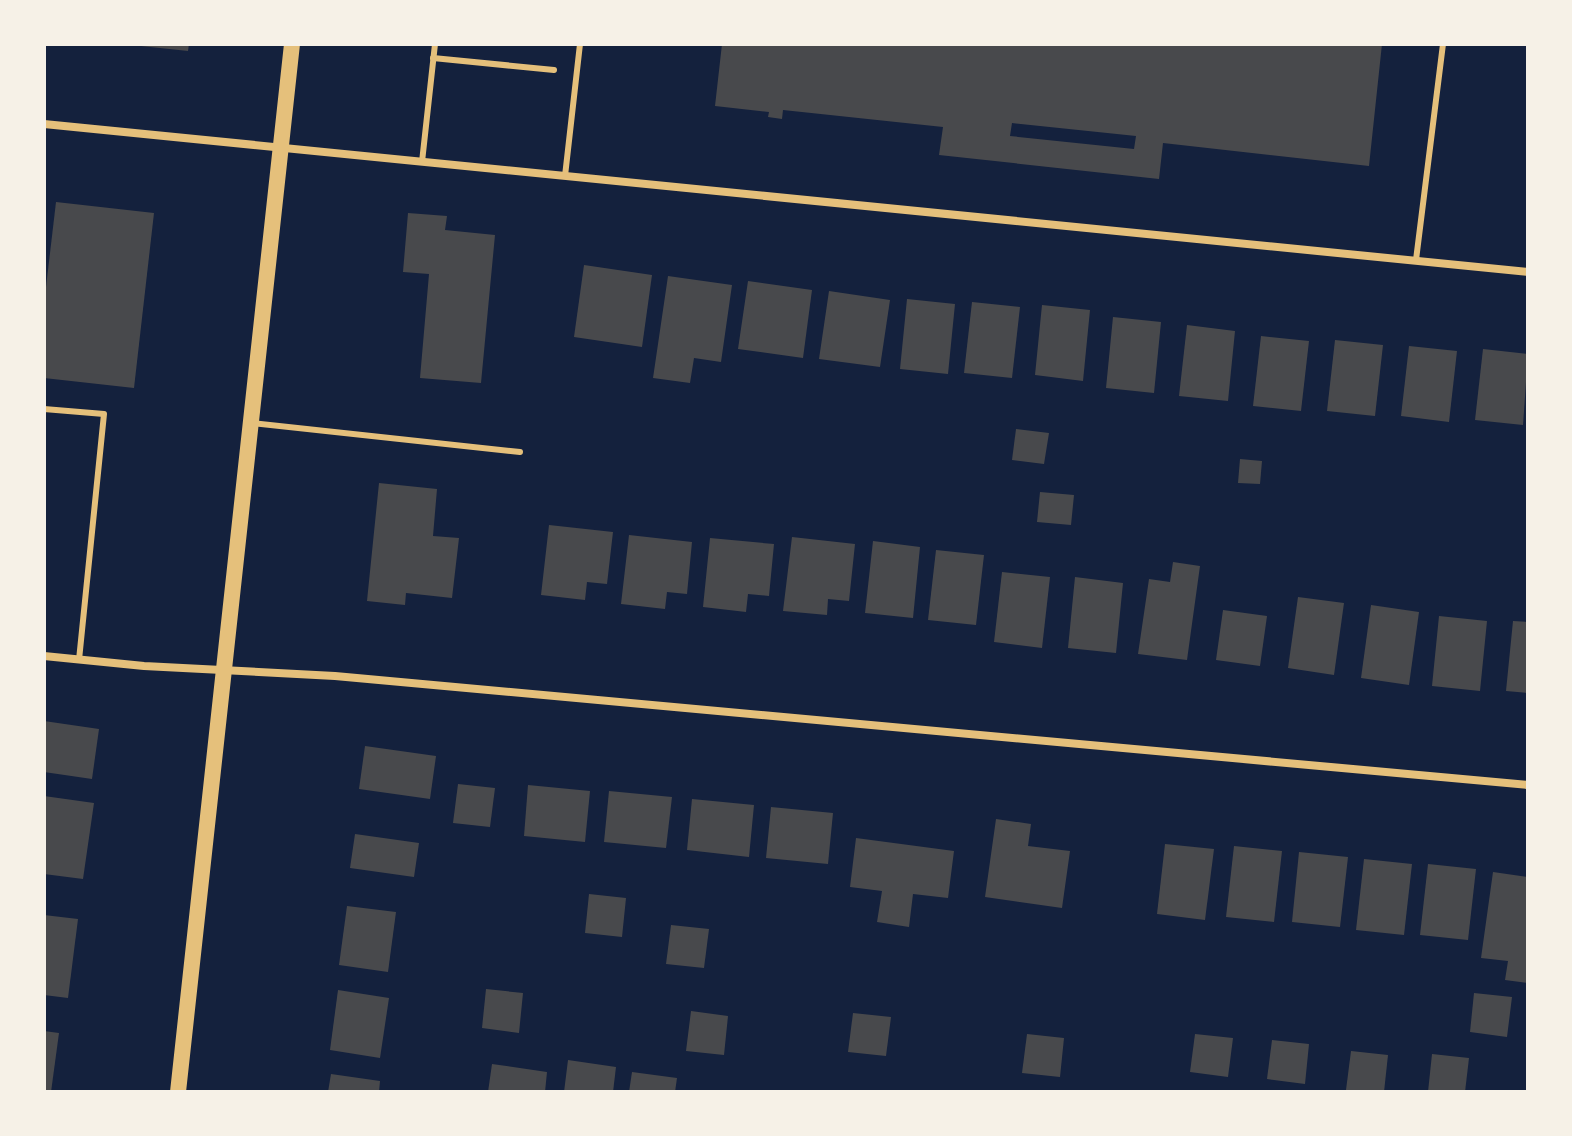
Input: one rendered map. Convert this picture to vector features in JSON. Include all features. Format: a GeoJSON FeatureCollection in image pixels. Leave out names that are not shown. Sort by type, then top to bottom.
{"type":"FeatureCollection","features":[{"type":"Feature","properties":{"kind":"main road"},"geometry":{"type":"LineString","coordinates":[[178,1092],[292,44]]}},
{"type":"Feature","properties":{"kind":"street"},"geometry":{"type":"LineString","coordinates":[[44,124],[1528,272]]}},
{"type":"Feature","properties":{"kind":"street"},"geometry":{"type":"LineString","coordinates":[[44,656],[144,666],[351,677],[1528,785]]}},
{"type":"Feature","properties":{"kind":"lane"},"geometry":{"type":"LineString","coordinates":[[422,162],[435,44]]}},
{"type":"Feature","properties":{"kind":"lane"},"geometry":{"type":"LineString","coordinates":[[565,176],[580,44]]}},
{"type":"Feature","properties":{"kind":"lane"},"geometry":{"type":"LineString","coordinates":[[1416,260],[1443,44]]}},
{"type":"Feature","properties":{"kind":"lane"},"geometry":{"type":"LineString","coordinates":[[433,58],[554,70]]}},
{"type":"Feature","properties":{"kind":"lane"},"geometry":{"type":"LineString","coordinates":[[44,409],[104,414],[79,660]]}},
{"type":"Feature","properties":{"kind":"lane"},"geometry":{"type":"LineString","coordinates":[[251,423],[520,452]]}},
{"type":"Feature","properties":{"kind":"building"},"geometry":{"type":"Polygon","coordinates":[[[141,44],[189,44],[188,51],[141,44]]]}},
{"type":"Feature","properties":{"kind":"building"},"geometry":{"type":"Polygon","coordinates":[[[722,44],[1382,44],[1369,166],[1163,143],[1159,179],[939,155],[943,127],[783,110],[782,119],[768,117],[769,112],[715,106],[722,44]],[[1012,123],[1010,136],[1134,149],[1136,136],[1012,123]]]}},
{"type":"Feature","properties":{"kind":"building"},"geometry":{"type":"Polygon","coordinates":[[[56,202],[154,213],[134,388],[44,378],[44,304],[56,202]]]}},
{"type":"Feature","properties":{"kind":"building"},"geometry":{"type":"Polygon","coordinates":[[[408,213],[447,216],[445,230],[495,235],[481,383],[420,378],[429,274],[403,272],[408,213]]]}},
{"type":"Feature","properties":{"kind":"building"},"geometry":{"type":"Polygon","coordinates":[[[584,265],[652,275],[642,347],[574,337],[584,265]]]}},
{"type":"Feature","properties":{"kind":"building"},"geometry":{"type":"Polygon","coordinates":[[[668,276],[732,285],[721,362],[694,358],[690,383],[653,378],[668,276]]]}},
{"type":"Feature","properties":{"kind":"building"},"geometry":{"type":"Polygon","coordinates":[[[748,281],[812,290],[803,358],[738,349],[748,281]]]}},
{"type":"Feature","properties":{"kind":"building"},"geometry":{"type":"Polygon","coordinates":[[[829,291],[890,300],[880,367],[819,359],[829,291]]]}},
{"type":"Feature","properties":{"kind":"building"},"geometry":{"type":"Polygon","coordinates":[[[907,299],[955,304],[948,374],[900,369],[907,299]]]}},
{"type":"Feature","properties":{"kind":"building"},"geometry":{"type":"Polygon","coordinates":[[[972,302],[1020,307],[1012,378],[964,373],[972,302]]]}},
{"type":"Feature","properties":{"kind":"building"},"geometry":{"type":"Polygon","coordinates":[[[1042,305],[1090,310],[1083,381],[1035,375],[1042,305]]]}},
{"type":"Feature","properties":{"kind":"building"},"geometry":{"type":"Polygon","coordinates":[[[1113,317],[1161,322],[1154,393],[1106,388],[1113,317]]]}},
{"type":"Feature","properties":{"kind":"building"},"geometry":{"type":"Polygon","coordinates":[[[1187,325],[1235,331],[1228,401],[1179,396],[1187,325]]]}},
{"type":"Feature","properties":{"kind":"building"},"geometry":{"type":"Polygon","coordinates":[[[1261,336],[1309,341],[1301,411],[1253,406],[1261,336]]]}},
{"type":"Feature","properties":{"kind":"building"},"geometry":{"type":"Polygon","coordinates":[[[1335,340],[1383,345],[1375,416],[1327,411],[1335,340]]]}},
{"type":"Feature","properties":{"kind":"building"},"geometry":{"type":"Polygon","coordinates":[[[1409,346],[1457,351],[1449,422],[1401,416],[1409,346]]]}},
{"type":"Feature","properties":{"kind":"building"},"geometry":{"type":"Polygon","coordinates":[[[1483,349],[1528,354],[1523,425],[1475,420],[1483,349]]]}},
{"type":"Feature","properties":{"kind":"building"},"geometry":{"type":"Polygon","coordinates":[[[1016,429],[1049,433],[1044,464],[1012,460],[1016,429]]]}},
{"type":"Feature","properties":{"kind":"building"},"geometry":{"type":"Polygon","coordinates":[[[1240,459],[1262,461],[1260,484],[1238,483],[1240,459]]]}},
{"type":"Feature","properties":{"kind":"building"},"geometry":{"type":"Polygon","coordinates":[[[379,483],[437,489],[433,536],[459,538],[452,598],[406,593],[405,605],[367,601],[379,483]]]}},
{"type":"Feature","properties":{"kind":"building"},"geometry":{"type":"Polygon","coordinates":[[[1040,492],[1074,495],[1071,525],[1037,522],[1040,492]]]}},
{"type":"Feature","properties":{"kind":"building"},"geometry":{"type":"Polygon","coordinates":[[[549,525],[613,532],[607,584],[587,582],[585,600],[541,595],[549,525]]]}},
{"type":"Feature","properties":{"kind":"building"},"geometry":{"type":"Polygon","coordinates":[[[629,535],[692,542],[687,594],[667,592],[665,609],[621,604],[629,535]]]}},
{"type":"Feature","properties":{"kind":"building"},"geometry":{"type":"Polygon","coordinates":[[[792,537],[855,544],[849,601],[828,599],[827,615],[783,611],[792,537]]]}},
{"type":"Feature","properties":{"kind":"building"},"geometry":{"type":"Polygon","coordinates":[[[710,538],[774,544],[769,596],[748,594],[746,612],[703,607],[710,538]]]}},
{"type":"Feature","properties":{"kind":"building"},"geometry":{"type":"Polygon","coordinates":[[[873,541],[920,547],[913,618],[865,613],[873,541]]]}},
{"type":"Feature","properties":{"kind":"building"},"geometry":{"type":"Polygon","coordinates":[[[936,550],[984,555],[976,625],[928,620],[936,550]]]}},
{"type":"Feature","properties":{"kind":"building"},"geometry":{"type":"Polygon","coordinates":[[[1173,562],[1200,566],[1187,660],[1138,654],[1149,579],[1170,582],[1173,562]]]}},
{"type":"Feature","properties":{"kind":"building"},"geometry":{"type":"Polygon","coordinates":[[[1002,572],[1050,577],[1042,648],[994,642],[1002,572]]]}},
{"type":"Feature","properties":{"kind":"building"},"geometry":{"type":"Polygon","coordinates":[[[1075,577],[1123,583],[1116,653],[1068,648],[1075,577]]]}},
{"type":"Feature","properties":{"kind":"building"},"geometry":{"type":"Polygon","coordinates":[[[1298,597],[1344,603],[1334,675],[1288,668],[1298,597]]]}},
{"type":"Feature","properties":{"kind":"building"},"geometry":{"type":"Polygon","coordinates":[[[1371,605],[1419,612],[1409,685],[1361,678],[1371,605]]]}},
{"type":"Feature","properties":{"kind":"building"},"geometry":{"type":"Polygon","coordinates":[[[1223,610],[1267,616],[1260,666],[1216,660],[1223,610]]]}},
{"type":"Feature","properties":{"kind":"building"},"geometry":{"type":"Polygon","coordinates":[[[1439,616],[1487,621],[1480,691],[1432,686],[1439,616]]]}},
{"type":"Feature","properties":{"kind":"building"},"geometry":{"type":"Polygon","coordinates":[[[1513,621],[1528,622],[1528,693],[1506,691],[1513,621]]]}},
{"type":"Feature","properties":{"kind":"building"},"geometry":{"type":"Polygon","coordinates":[[[44,721],[99,729],[92,779],[44,772],[44,721]]]}},
{"type":"Feature","properties":{"kind":"building"},"geometry":{"type":"Polygon","coordinates":[[[365,746],[436,756],[430,799],[359,789],[365,746]]]}},
{"type":"Feature","properties":{"kind":"building"},"geometry":{"type":"Polygon","coordinates":[[[458,784],[495,788],[490,827],[453,823],[458,784]]]}},
{"type":"Feature","properties":{"kind":"building"},"geometry":{"type":"Polygon","coordinates":[[[528,785],[590,791],[585,842],[524,836],[528,785]]]}},
{"type":"Feature","properties":{"kind":"building"},"geometry":{"type":"Polygon","coordinates":[[[609,791],[672,797],[666,848],[604,842],[609,791]]]}},
{"type":"Feature","properties":{"kind":"building"},"geometry":{"type":"Polygon","coordinates":[[[44,796],[94,803],[83,879],[44,874],[44,796]]]}},
{"type":"Feature","properties":{"kind":"building"},"geometry":{"type":"Polygon","coordinates":[[[692,799],[754,805],[749,857],[687,850],[692,799]]]}},
{"type":"Feature","properties":{"kind":"building"},"geometry":{"type":"Polygon","coordinates":[[[771,807],[833,813],[828,864],[766,858],[771,807]]]}},
{"type":"Feature","properties":{"kind":"building"},"geometry":{"type":"Polygon","coordinates":[[[996,819],[1031,824],[1028,846],[1070,851],[1062,908],[985,897],[996,819]]]}},
{"type":"Feature","properties":{"kind":"building"},"geometry":{"type":"Polygon","coordinates":[[[355,834],[419,843],[414,877],[350,868],[355,834]]]}},
{"type":"Feature","properties":{"kind":"building"},"geometry":{"type":"Polygon","coordinates":[[[856,838],[954,851],[948,898],[913,894],[909,927],[877,922],[882,891],[850,887],[856,838]]]}},
{"type":"Feature","properties":{"kind":"building"},"geometry":{"type":"Polygon","coordinates":[[[1165,844],[1214,849],[1205,920],[1157,914],[1165,844]]]}},
{"type":"Feature","properties":{"kind":"building"},"geometry":{"type":"Polygon","coordinates":[[[1234,846],[1282,851],[1274,922],[1226,917],[1234,846]]]}},
{"type":"Feature","properties":{"kind":"building"},"geometry":{"type":"Polygon","coordinates":[[[1299,852],[1348,857],[1340,927],[1292,922],[1299,852]]]}},
{"type":"Feature","properties":{"kind":"building"},"geometry":{"type":"Polygon","coordinates":[[[1364,859],[1412,864],[1404,935],[1356,930],[1364,859]]]}},
{"type":"Feature","properties":{"kind":"building"},"geometry":{"type":"Polygon","coordinates":[[[1428,864],[1476,869],[1468,940],[1420,935],[1428,864]]]}},
{"type":"Feature","properties":{"kind":"building"},"geometry":{"type":"Polygon","coordinates":[[[1493,872],[1528,877],[1528,983],[1505,980],[1508,961],[1481,958],[1493,872]]]}},
{"type":"Feature","properties":{"kind":"building"},"geometry":{"type":"Polygon","coordinates":[[[589,894],[626,898],[622,937],[585,933],[589,894]]]}},
{"type":"Feature","properties":{"kind":"building"},"geometry":{"type":"Polygon","coordinates":[[[347,906],[396,912],[388,972],[339,965],[347,906]]]}},
{"type":"Feature","properties":{"kind":"building"},"geometry":{"type":"Polygon","coordinates":[[[44,915],[78,919],[68,998],[44,995],[44,915]]]}},
{"type":"Feature","properties":{"kind":"building"},"geometry":{"type":"Polygon","coordinates":[[[671,925],[709,929],[704,968],[666,964],[671,925]]]}},
{"type":"Feature","properties":{"kind":"building"},"geometry":{"type":"Polygon","coordinates":[[[486,989],[523,993],[519,1033],[482,1028],[486,989]]]}},
{"type":"Feature","properties":{"kind":"building"},"geometry":{"type":"Polygon","coordinates":[[[338,990],[389,998],[380,1058],[330,1050],[338,990]]]}},
{"type":"Feature","properties":{"kind":"building"},"geometry":{"type":"Polygon","coordinates":[[[1474,993],[1512,997],[1507,1037],[1470,1032],[1474,993]]]}},
{"type":"Feature","properties":{"kind":"building"},"geometry":{"type":"Polygon","coordinates":[[[691,1011],[728,1016],[724,1055],[686,1051],[691,1011]]]}},
{"type":"Feature","properties":{"kind":"building"},"geometry":{"type":"Polygon","coordinates":[[[853,1013],[891,1017],[886,1056],[848,1052],[853,1013]]]}},
{"type":"Feature","properties":{"kind":"building"},"geometry":{"type":"Polygon","coordinates":[[[44,1031],[59,1033],[51,1092],[44,1092],[44,1031]]]}},
{"type":"Feature","properties":{"kind":"building"},"geometry":{"type":"Polygon","coordinates":[[[1027,1034],[1064,1038],[1060,1077],[1022,1073],[1027,1034]]]}},
{"type":"Feature","properties":{"kind":"building"},"geometry":{"type":"Polygon","coordinates":[[[1195,1034],[1233,1038],[1228,1077],[1190,1072],[1195,1034]]]}},
{"type":"Feature","properties":{"kind":"building"},"geometry":{"type":"Polygon","coordinates":[[[1272,1040],[1309,1044],[1305,1084],[1267,1079],[1272,1040]]]}},
{"type":"Feature","properties":{"kind":"building"},"geometry":{"type":"Polygon","coordinates":[[[1351,1051],[1388,1055],[1384,1092],[1346,1090],[1351,1051]]]}},
{"type":"Feature","properties":{"kind":"building"},"geometry":{"type":"Polygon","coordinates":[[[1432,1054],[1469,1058],[1465,1092],[1428,1092],[1432,1054]]]}},
{"type":"Feature","properties":{"kind":"building"},"geometry":{"type":"Polygon","coordinates":[[[568,1060],[616,1067],[613,1092],[564,1092],[568,1060]]]}},
{"type":"Feature","properties":{"kind":"building"},"geometry":{"type":"Polygon","coordinates":[[[492,1064],[547,1072],[545,1092],[488,1092],[492,1064]]]}},
{"type":"Feature","properties":{"kind":"building"},"geometry":{"type":"Polygon","coordinates":[[[632,1072],[677,1078],[675,1092],[629,1092],[632,1072]]]}},
{"type":"Feature","properties":{"kind":"building"},"geometry":{"type":"Polygon","coordinates":[[[331,1074],[380,1081],[379,1092],[328,1092],[331,1074]]]}}]}
